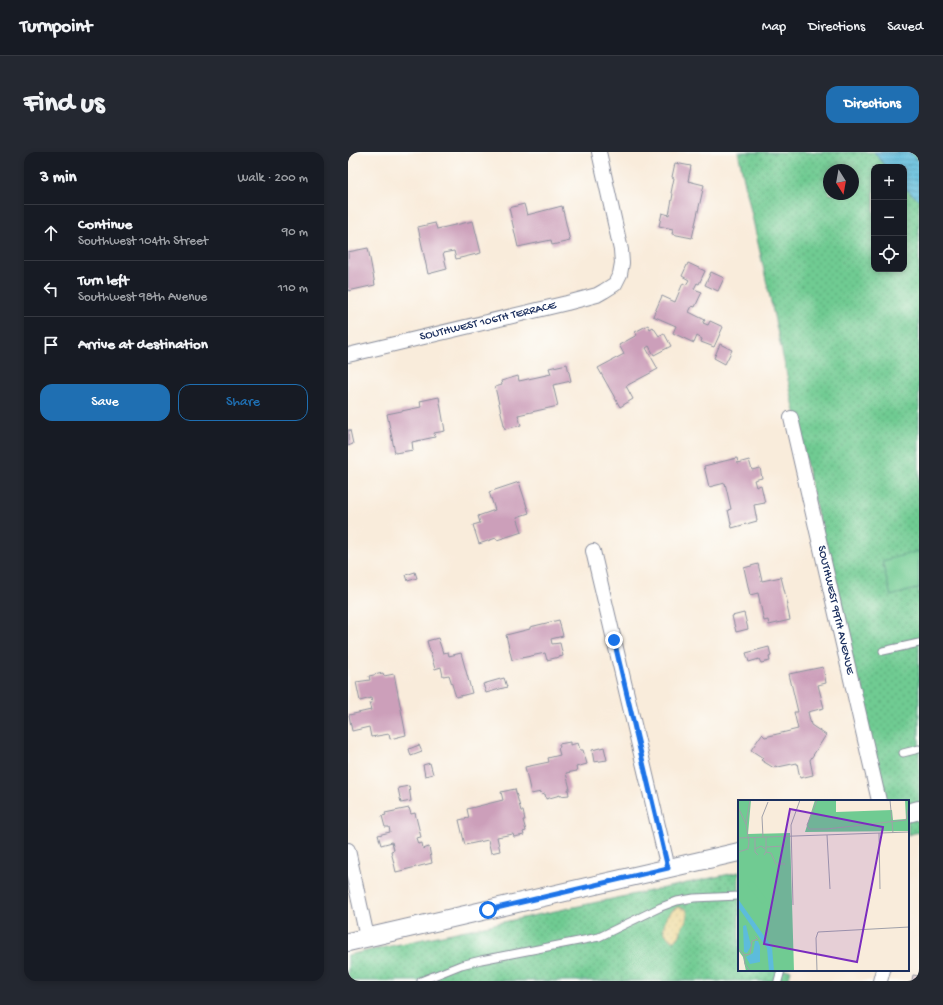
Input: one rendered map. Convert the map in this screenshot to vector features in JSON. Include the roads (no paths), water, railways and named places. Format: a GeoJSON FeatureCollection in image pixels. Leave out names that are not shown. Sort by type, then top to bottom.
{"type":"FeatureCollection","features":[{"type":"Feature","properties":{"kind":"street","name":"SOUTHWEST 106TH TERRACE"},"geometry":{"type":"LineString","coordinates":[[348,355],[597,294],[615,284],[620,274],[622,263],[599,152]]}},
{"type":"Feature","properties":{"kind":"street","name":"SOUTHWEST 99TH AVENUE"},"geometry":{"type":"LineString","coordinates":[[791,418],[879,800]]}},
{"type":"Feature","properties":{"kind":"street"},"geometry":{"type":"LineString","coordinates":[[593,551],[668,868]]}},
{"type":"Feature","properties":{"kind":"street"},"geometry":{"type":"LineString","coordinates":[[909,813],[919,810]]}},
{"type":"Feature","properties":{"kind":"street"},"geometry":{"type":"LineString","coordinates":[[348,850],[367,937]]}},
{"type":"Feature","properties":{"kind":"street"},"geometry":{"type":"LineString","coordinates":[[348,942],[738,852]]}},
{"type":"Feature","properties":{"kind":"street"},"geometry":{"type":"LineString","coordinates":[[880,981],[883,971]]}},
{"type":"Feature","properties":{"kind":"lane"},"geometry":{"type":"LineString","coordinates":[[883,651],[919,643]]}},
{"type":"Feature","properties":{"kind":"lane"},"geometry":{"type":"LineString","coordinates":[[903,753],[919,749]]}},
{"type":"Feature","properties":{"kind":"lane"},"geometry":{"type":"LineString","coordinates":[[421,981],[461,965],[481,960],[594,938],[677,901],[694,898],[738,896]]}},
{"type":"Feature","properties":{"kind":"lane"},"geometry":{"type":"LineString","coordinates":[[778,981],[781,971]]}},
{"type":"Feature","properties":{"kind":"water"},"geometry":{"type":"Polygon","coordinates":[[[874,152],[910,152],[919,162],[919,200],[907,190],[907,164],[884,164],[874,152]]]}}]}
